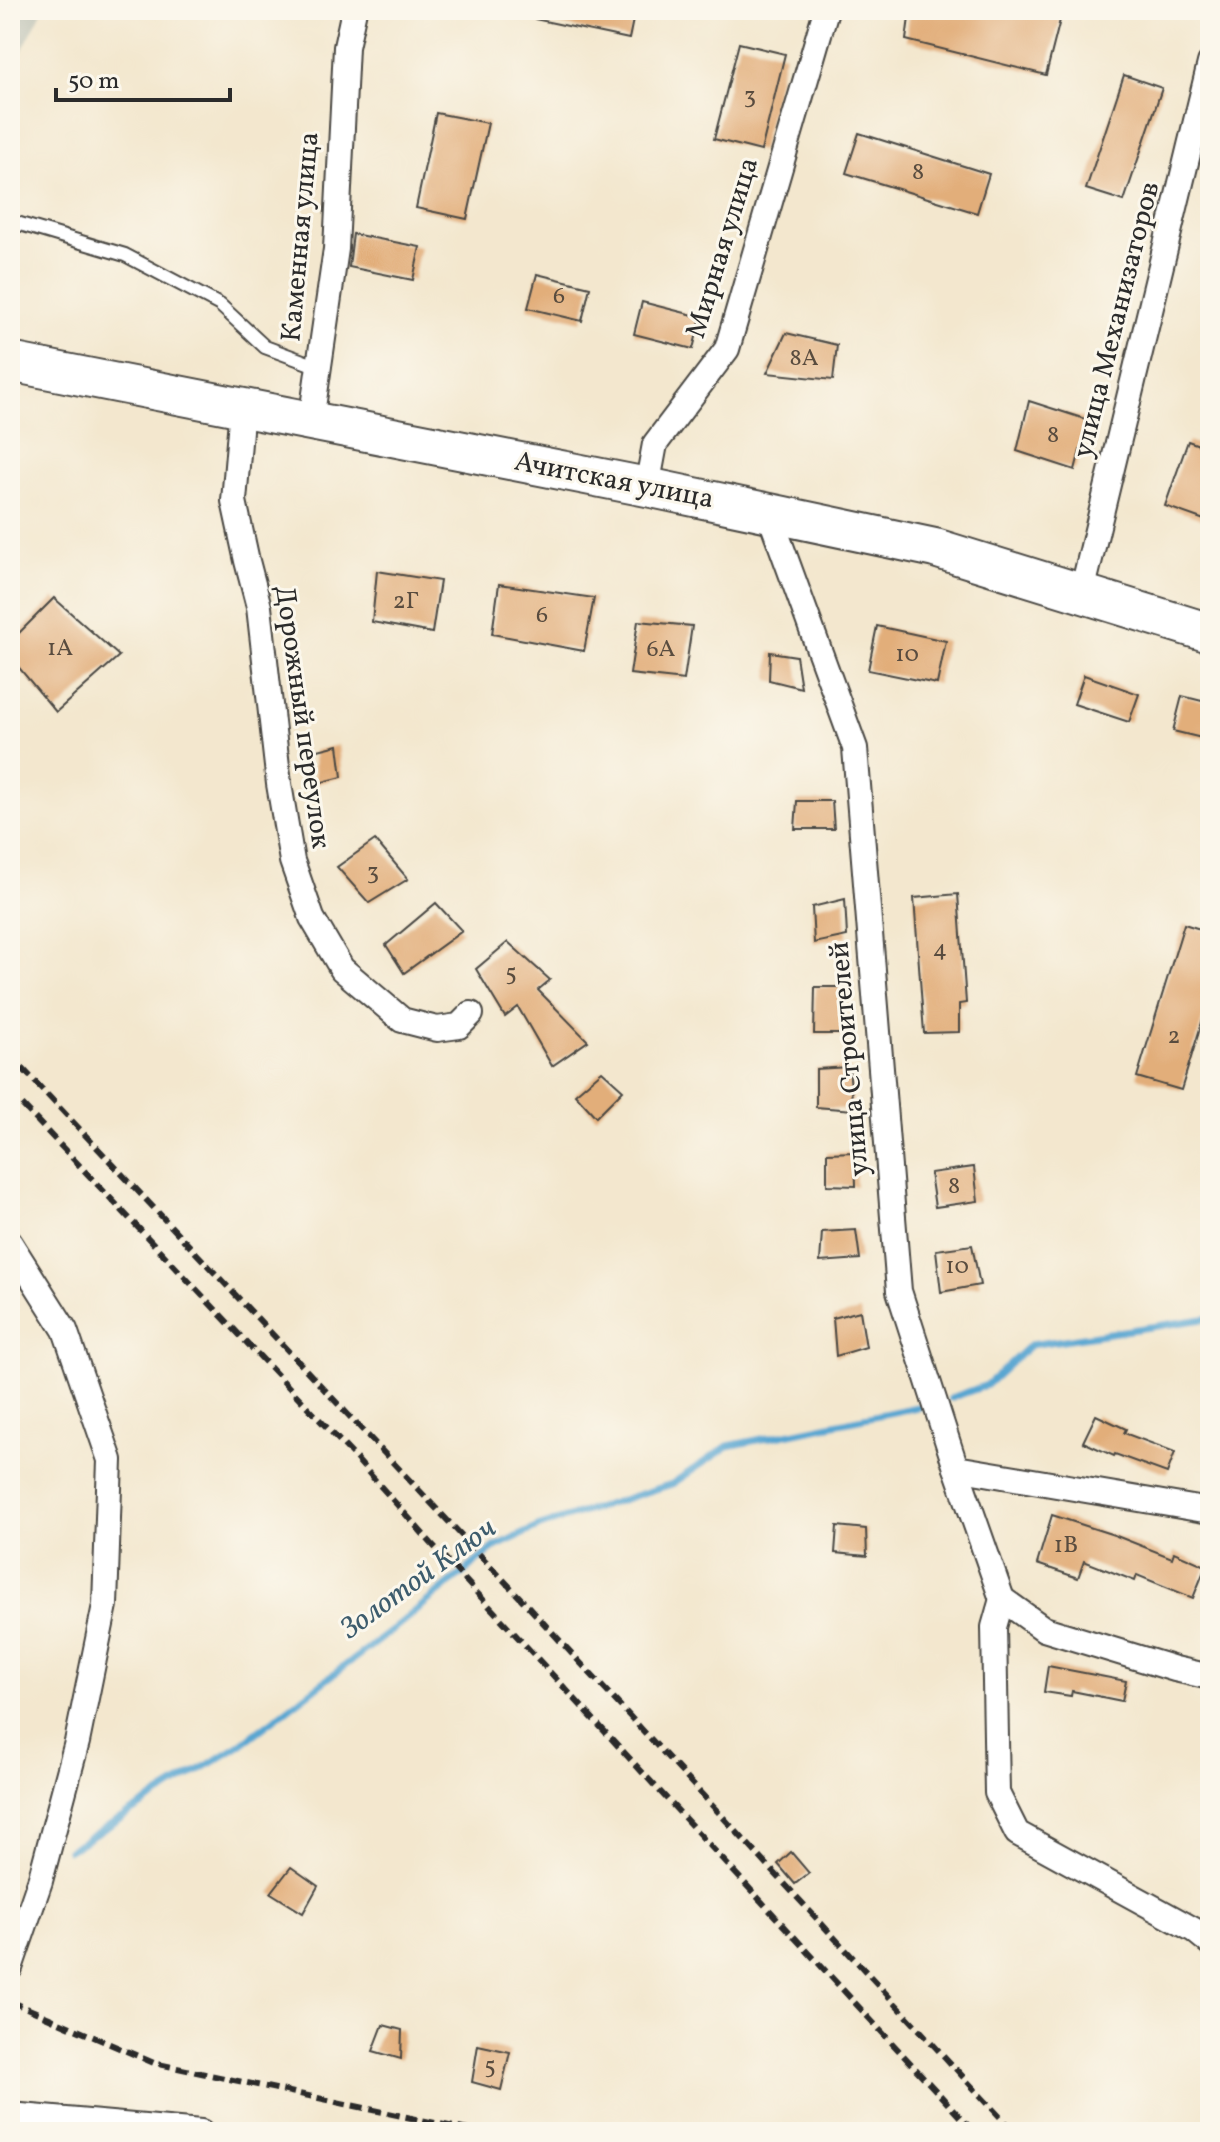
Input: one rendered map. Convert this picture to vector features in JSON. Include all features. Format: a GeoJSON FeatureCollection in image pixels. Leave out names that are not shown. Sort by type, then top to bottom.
{"type":"FeatureCollection","features":[{"type":"Feature","properties":{"kind":"main road","name":"Ачитская улица"},"geometry":{"type":"LineString","coordinates":[[15,368],[242,407],[935,548],[1210,633]]}},
{"type":"Feature","properties":{"kind":"street","name":"Каменная улица"},"geometry":{"type":"LineString","coordinates":[[311,421],[336,249],[346,47],[354,10]]}},
{"type":"Feature","properties":{"kind":"street","name":"Мирная улица"},"geometry":{"type":"LineString","coordinates":[[647,487],[655,444],[727,349],[826,10]]}},
{"type":"Feature","properties":{"kind":"street","name":"улица Механизаторов"},"geometry":{"type":"LineString","coordinates":[[1082,592],[1210,63]]}},
{"type":"Feature","properties":{"kind":"street","name":"Дорожный переулок"},"geometry":{"type":"LineString","coordinates":[[242,407],[234,501],[259,607],[279,784],[292,861],[312,918],[342,969],[402,1020],[437,1029],[459,1026],[471,1014]]}},
{"type":"Feature","properties":{"kind":"street","name":"улица Строителей"},"geometry":{"type":"LineString","coordinates":[[769,513],[855,748],[899,1291],[1002,1599]]}},
{"type":"Feature","properties":{"kind":"street"},"geometry":{"type":"LineString","coordinates":[[10,1243],[65,1330],[110,1460],[105,1605],[73,1757],[40,1881],[10,1968]]}},
{"type":"Feature","properties":{"kind":"street"},"geometry":{"type":"LineString","coordinates":[[956,1468],[1210,1511]]}},
{"type":"Feature","properties":{"kind":"street"},"geometry":{"type":"LineString","coordinates":[[1210,1677],[1044,1629],[1002,1599],[994,1627],[997,1793],[1017,1833],[1194,1930],[1210,1943]]}},
{"type":"Feature","properties":{"kind":"street"},"geometry":{"type":"LineString","coordinates":[[10,2115],[201,2132]]}},
{"type":"Feature","properties":{"kind":"lane"},"geometry":{"type":"LineString","coordinates":[[10,221],[125,255],[220,305],[265,347],[319,367]]}},
{"type":"Feature","properties":{"kind":"shaded area"},"geometry":{"type":"Polygon","coordinates":[[[10,10],[43,10],[10,74],[10,10]]]}},
{"type":"Feature","properties":{"kind":"building"},"geometry":{"type":"Polygon","coordinates":[[[531,10],[635,10],[629,39],[530,18],[531,10]]]}},
{"type":"Feature","properties":{"kind":"building"},"geometry":{"type":"Polygon","coordinates":[[[910,10],[1018,10],[1060,20],[1046,75],[906,40],[910,10]]]}},
{"type":"Feature","properties":{"kind":"building"},"geometry":{"type":"Polygon","coordinates":[[[739,43],[785,54],[761,151],[714,139],[739,43]]]}},
{"type":"Feature","properties":{"kind":"building"},"geometry":{"type":"Polygon","coordinates":[[[1124,75],[1162,88],[1124,201],[1086,189],[1124,75]]]}},
{"type":"Feature","properties":{"kind":"building"},"geometry":{"type":"Polygon","coordinates":[[[436,113],[488,123],[467,219],[416,208],[436,113]]]}},
{"type":"Feature","properties":{"kind":"building"},"geometry":{"type":"Polygon","coordinates":[[[859,133],[989,174],[977,213],[846,173],[859,133]]]}},
{"type":"Feature","properties":{"kind":"building"},"geometry":{"type":"Polygon","coordinates":[[[353,234],[420,247],[413,280],[349,267],[353,234]]]}},
{"type":"Feature","properties":{"kind":"building"},"geometry":{"type":"Polygon","coordinates":[[[537,274],[590,287],[582,321],[528,308],[537,274]]]}},
{"type":"Feature","properties":{"kind":"building"},"geometry":{"type":"Polygon","coordinates":[[[642,302],[701,317],[693,349],[634,334],[642,302]]]}},
{"type":"Feature","properties":{"kind":"building"},"geometry":{"type":"Polygon","coordinates":[[[786,333],[837,345],[833,380],[767,373],[786,333]]]}},
{"type":"Feature","properties":{"kind":"building"},"geometry":{"type":"Polygon","coordinates":[[[1029,401],[1088,420],[1075,470],[1017,451],[1029,401]]]}},
{"type":"Feature","properties":{"kind":"building"},"geometry":{"type":"Polygon","coordinates":[[[1188,441],[1210,449],[1210,522],[1165,506],[1188,441]]]}},
{"type":"Feature","properties":{"kind":"building"},"geometry":{"type":"Polygon","coordinates":[[[377,571],[440,581],[432,633],[372,622],[377,571]]]}},
{"type":"Feature","properties":{"kind":"building"},"geometry":{"type":"Polygon","coordinates":[[[499,584],[594,598],[584,651],[492,634],[499,584]]]}},
{"type":"Feature","properties":{"kind":"building"},"geometry":{"type":"Polygon","coordinates":[[[54,598],[119,656],[56,712],[10,657],[10,642],[54,598]]]}},
{"type":"Feature","properties":{"kind":"building"},"geometry":{"type":"Polygon","coordinates":[[[638,621],[692,626],[684,680],[630,674],[638,621]]]}},
{"type":"Feature","properties":{"kind":"building"},"geometry":{"type":"Polygon","coordinates":[[[877,626],[946,641],[937,684],[868,670],[877,626]]]}},
{"type":"Feature","properties":{"kind":"building"},"geometry":{"type":"Polygon","coordinates":[[[770,652],[796,656],[801,688],[769,680],[770,652]]]}},
{"type":"Feature","properties":{"kind":"building"},"geometry":{"type":"Polygon","coordinates":[[[1084,675],[1139,694],[1129,722],[1074,704],[1084,675]]]}},
{"type":"Feature","properties":{"kind":"building"},"geometry":{"type":"Polygon","coordinates":[[[1182,696],[1210,703],[1210,740],[1173,731],[1182,696]]]}},
{"type":"Feature","properties":{"kind":"building"},"geometry":{"type":"Polygon","coordinates":[[[338,745],[342,777],[315,784],[314,751],[338,745]]]}},
{"type":"Feature","properties":{"kind":"building"},"geometry":{"type":"Polygon","coordinates":[[[797,801],[832,801],[834,829],[795,829],[797,801]]]}},
{"type":"Feature","properties":{"kind":"building"},"geometry":{"type":"Polygon","coordinates":[[[375,840],[408,879],[369,903],[337,867],[375,840]]]}},
{"type":"Feature","properties":{"kind":"building"},"geometry":{"type":"Polygon","coordinates":[[[958,894],[966,1003],[959,1004],[959,1032],[924,1033],[914,898],[958,894]]]}},
{"type":"Feature","properties":{"kind":"building"},"geometry":{"type":"Polygon","coordinates":[[[845,899],[847,936],[814,943],[812,907],[845,899]]]}},
{"type":"Feature","properties":{"kind":"building"},"geometry":{"type":"Polygon","coordinates":[[[436,903],[462,931],[404,973],[386,945],[436,903]]]}},
{"type":"Feature","properties":{"kind":"building"},"geometry":{"type":"Polygon","coordinates":[[[1184,924],[1210,932],[1210,996],[1181,1090],[1137,1077],[1184,924]]]}},
{"type":"Feature","properties":{"kind":"building"},"geometry":{"type":"Polygon","coordinates":[[[508,942],[550,980],[538,990],[588,1041],[552,1066],[518,1007],[505,1017],[476,969],[508,942]]]}},
{"type":"Feature","properties":{"kind":"building"},"geometry":{"type":"Polygon","coordinates":[[[815,987],[843,987],[844,1034],[814,1034],[815,987]]]}},
{"type":"Feature","properties":{"kind":"building"},"geometry":{"type":"Polygon","coordinates":[[[849,1067],[853,1110],[816,1107],[816,1069],[849,1067]]]}},
{"type":"Feature","properties":{"kind":"building"},"geometry":{"type":"Polygon","coordinates":[[[602,1071],[623,1090],[596,1117],[575,1094],[602,1071]]]}},
{"type":"Feature","properties":{"kind":"building"},"geometry":{"type":"Polygon","coordinates":[[[855,1152],[856,1186],[827,1185],[827,1153],[855,1152]]]}},
{"type":"Feature","properties":{"kind":"building"},"geometry":{"type":"Polygon","coordinates":[[[974,1167],[978,1201],[935,1207],[930,1173],[974,1167]]]}},
{"type":"Feature","properties":{"kind":"building"},"geometry":{"type":"Polygon","coordinates":[[[856,1230],[860,1259],[820,1262],[822,1232],[856,1230]]]}},
{"type":"Feature","properties":{"kind":"building"},"geometry":{"type":"Polygon","coordinates":[[[972,1245],[980,1285],[941,1292],[936,1250],[972,1245]]]}},
{"type":"Feature","properties":{"kind":"building"},"geometry":{"type":"Polygon","coordinates":[[[860,1311],[866,1347],[836,1356],[833,1318],[860,1311]]]}},
{"type":"Feature","properties":{"kind":"building"},"geometry":{"type":"Polygon","coordinates":[[[1096,1415],[1126,1429],[1124,1433],[1175,1452],[1167,1473],[1114,1456],[1083,1442],[1096,1415]]]}},
{"type":"Feature","properties":{"kind":"building"},"geometry":{"type":"Polygon","coordinates":[[[1052,1515],[1172,1558],[1174,1552],[1206,1566],[1193,1598],[1137,1575],[1135,1581],[1084,1561],[1078,1578],[1037,1564],[1052,1515]]]}},
{"type":"Feature","properties":{"kind":"building"},"geometry":{"type":"Polygon","coordinates":[[[837,1526],[866,1529],[867,1556],[835,1553],[837,1526]]]}},
{"type":"Feature","properties":{"kind":"building"},"geometry":{"type":"Polygon","coordinates":[[[1048,1666],[1126,1681],[1122,1701],[1072,1691],[1071,1696],[1044,1692],[1048,1666]]]}},
{"type":"Feature","properties":{"kind":"building"},"geometry":{"type":"Polygon","coordinates":[[[791,1852],[809,1873],[795,1884],[778,1864],[791,1852]]]}},
{"type":"Feature","properties":{"kind":"building"},"geometry":{"type":"Polygon","coordinates":[[[291,1867],[318,1886],[303,1913],[271,1893],[291,1867]]]}},
{"type":"Feature","properties":{"kind":"building"},"geometry":{"type":"Polygon","coordinates":[[[383,2025],[402,2030],[401,2059],[373,2051],[383,2025]]]}},
{"type":"Feature","properties":{"kind":"building"},"geometry":{"type":"Polygon","coordinates":[[[478,2045],[510,2052],[501,2090],[472,2082],[478,2045]]]}},
{"type":"Feature","properties":{"kind":"waterway","name":"Золотой Ключ"},"geometry":{"type":"LineString","coordinates":[[951,1398],[987,1385],[1030,1345],[1210,1318]]}},
{"type":"Feature","properties":{"kind":"waterway","name":"Золотой Ключ"},"geometry":{"type":"LineString","coordinates":[[69,1850],[239,1746],[495,1547],[540,1526],[672,1484],[728,1446],[927,1405]]}},
{"type":"Feature","properties":{"kind":"railway"},"geometry":{"type":"LineString","coordinates":[[10,1055],[526,1604],[1014,2132]]}},
{"type":"Feature","properties":{"kind":"railway"},"geometry":{"type":"LineString","coordinates":[[10,1092],[352,1454],[974,2132]]}},
{"type":"Feature","properties":{"kind":"railway"},"geometry":{"type":"LineString","coordinates":[[10,2001],[154,2063],[477,2132]]}}]}
